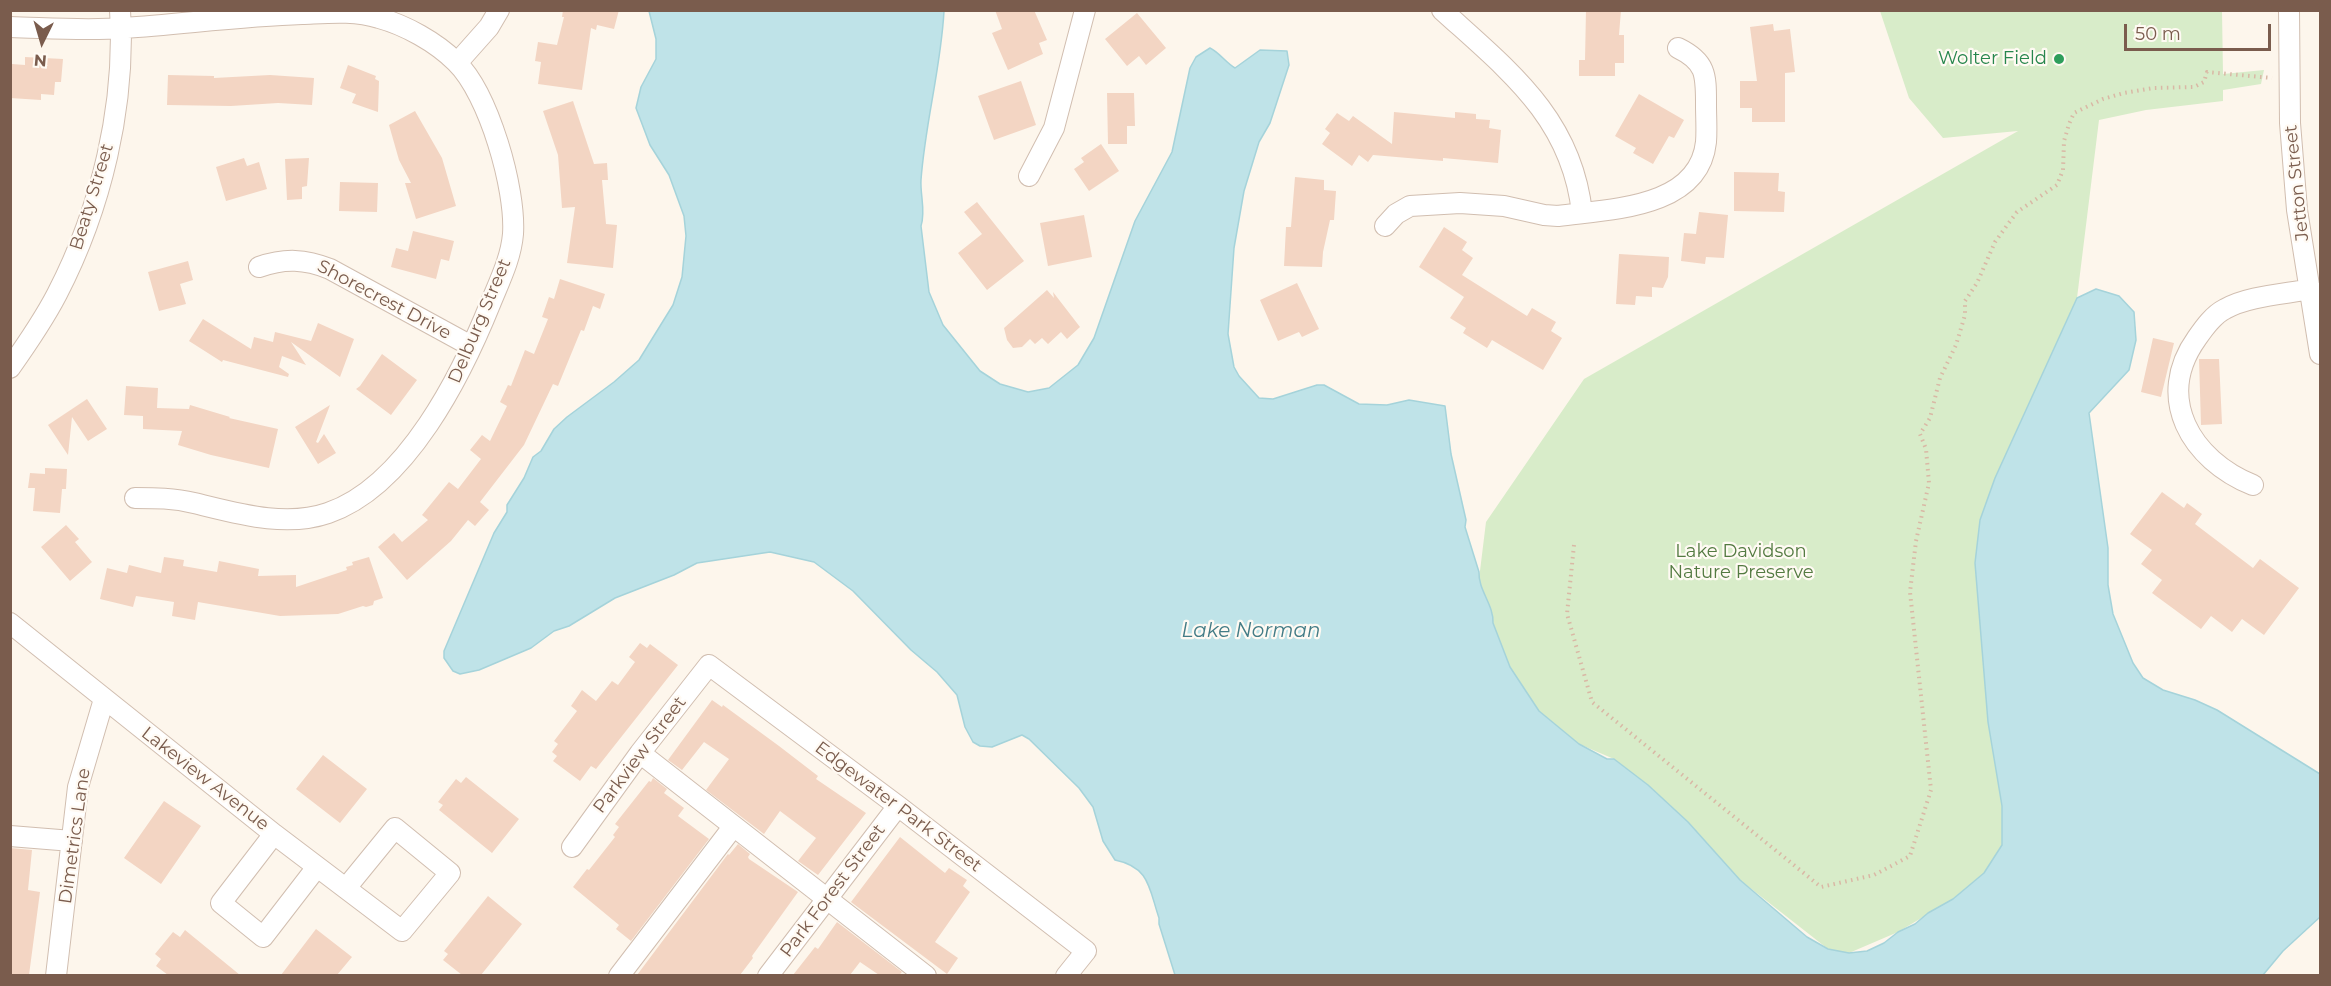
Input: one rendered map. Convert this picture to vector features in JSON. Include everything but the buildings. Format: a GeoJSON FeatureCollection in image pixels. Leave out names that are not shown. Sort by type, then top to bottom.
{"type":"FeatureCollection","features":[{"type":"Feature","properties":{"kind":"street"},"geometry":{"type":"LineString","coordinates":[[457,63],[489,27],[499,10]]}},
{"type":"Feature","properties":{"kind":"street"},"geometry":{"type":"LineString","coordinates":[[1029,176],[1054,128],[1085,10]]}},
{"type":"Feature","properties":{"kind":"street"},"geometry":{"type":"LineString","coordinates":[[1442,10],[1508,70],[1540,105],[1564,146],[1577,181],[1582,213]]}},
{"type":"Feature","properties":{"kind":"street","name":"Jetton Street"},"geometry":{"type":"LineString","coordinates":[[2289,10],[2288,79],[2297,210],[2320,354]]}},
{"type":"Feature","properties":{"kind":"street","name":"Delburg Street"},"geometry":{"type":"LineString","coordinates":[[10,27],[120,19],[276,13],[356,13],[379,18],[402,27],[439,47],[457,63],[475,89],[494,132],[502,159],[512,213],[513,234],[509,256],[483,322],[453,388],[419,438],[369,492],[344,507],[310,517],[262,518],[226,513],[193,502],[135,498]]}},
{"type":"Feature","properties":{"kind":"street","name":"Beaty Street"},"geometry":{"type":"LineString","coordinates":[[10,368],[56,295],[90,215],[110,135],[118,82],[120,19]]}},
{"type":"Feature","properties":{"kind":"street"},"geometry":{"type":"LineString","coordinates":[[1385,226],[1396,214],[1410,206],[1480,203],[1558,216],[1652,201],[1669,195],[1682,186],[1692,174],[1702,158],[1706,142],[1706,76],[1687,52],[1678,48]]}},
{"type":"Feature","properties":{"kind":"street","name":"Shorecrest Drive"},"geometry":{"type":"LineString","coordinates":[[260,267],[275,262],[311,261],[330,269],[471,346]]}},
{"type":"Feature","properties":{"kind":"street"},"geometry":{"type":"LineString","coordinates":[[2253,484],[2241,480],[2208,458],[2197,447],[2187,429],[2179,397],[2178,376],[2181,365],[2206,325],[2225,309],[2244,302],[2310,289]]}},
{"type":"Feature","properties":{"kind":"street","name":"Lakeview Avenue"},"geometry":{"type":"LineString","coordinates":[[10,623],[274,834],[402,931],[450,873],[395,828],[346,888]]}},
{"type":"Feature","properties":{"kind":"street","name":"Parkview Street"},"geometry":{"type":"LineString","coordinates":[[572,847],[640,753],[709,665]]}},
{"type":"Feature","properties":{"kind":"street","name":"Edgewater Park Street"},"geometry":{"type":"LineString","coordinates":[[709,665],[898,806],[1086,951],[1066,975]]}},
{"type":"Feature","properties":{"kind":"street","name":"Dimetrics Lane"},"geometry":{"type":"LineString","coordinates":[[56,975],[78,787],[104,699]]}},
{"type":"Feature","properties":{"kind":"street"},"geometry":{"type":"LineString","coordinates":[[640,753],[922,974]]}},
{"type":"Feature","properties":{"kind":"street","name":"Park Forest Street"},"geometry":{"type":"LineString","coordinates":[[768,975],[898,806]]}},
{"type":"Feature","properties":{"kind":"street"},"geometry":{"type":"LineString","coordinates":[[619,975],[733,827]]}},
{"type":"Feature","properties":{"kind":"street"},"geometry":{"type":"LineString","coordinates":[[274,834],[221,903],[263,937],[317,867]]}},
{"type":"Feature","properties":{"kind":"street"},"geometry":{"type":"LineString","coordinates":[[10,836],[72,841]]}},
{"type":"Feature","properties":{"kind":"path"},"geometry":{"type":"LineString","coordinates":[[1574,545],[1567,614],[1592,702],[1821,887],[1874,875],[1910,856],[1931,790],[1910,592],[1916,542],[1929,483],[1926,449],[1920,434],[1930,418],[1940,378],[1956,345],[1965,315],[1965,301],[1977,283],[1995,243],[2017,212],[2057,185],[2063,171],[2066,132],[2074,113],[2103,99],[2124,93],[2153,88],[2194,87],[2204,82],[2207,72],[2288,79]]}},
{"type":"Feature","properties":{"kind":"green space","name":"Lake Davidson Nature Preserve"},"geometry":{"type":"Polygon","coordinates":[[[1880,11],[2222,11],[2223,74],[2264,70],[2261,84],[2223,90],[2223,101],[2146,110],[2099,120],[2077,298],[1995,478],[1980,520],[1975,563],[1988,722],[2002,806],[2002,845],[1984,873],[1953,899],[1898,932],[1849,953],[1828,949],[1740,880],[1688,822],[1648,785],[1614,759],[1579,744],[1539,711],[1510,667],[1479,579],[1486,522],[1584,379],[2018,131],[1943,138],[1909,98],[1880,11]]]}},
{"type":"Feature","properties":{"kind":"water","name":"Lake Norman"},"geometry":{"type":"Polygon","coordinates":[[[649,11],[944,11],[921,180],[923,215],[921,226],[929,292],[943,325],[980,371],[1000,384],[1028,392],[1049,388],[1078,365],[1094,338],[1135,221],[1172,152],[1190,68],[1196,57],[1210,48],[1235,68],[1260,50],[1287,51],[1289,65],[1270,123],[1259,142],[1244,191],[1234,248],[1228,334],[1234,367],[1239,376],[1259,398],[1273,399],[1317,385],[1324,385],[1359,404],[1387,405],[1409,400],[1445,406],[1451,454],[1466,520],[1465,527],[1479,572],[1479,579],[1510,667],[1539,711],[1579,744],[1607,759],[1614,759],[1648,785],[1688,822],[1740,880],[1807,937],[1828,949],[1849,953],[1867,951],[1884,943],[1953,899],[1984,873],[2002,845],[2002,806],[1988,722],[1975,563],[1980,520],[1995,478],[2077,298],[2096,289],[2119,296],[2134,312],[2136,340],[2129,370],[2089,413],[2108,548],[2108,585],[2113,614],[2133,663],[2143,678],[2163,690],[2217,710],[2320,774],[2320,917],[2283,951],[2263,975],[1175,975],[1146,881],[1135,868],[1115,860],[1103,841],[1093,807],[1079,788],[1029,739],[1022,735],[992,747],[980,746],[973,742],[965,727],[957,695],[937,672],[911,650],[853,591],[814,562],[770,552],[697,563],[674,575],[615,598],[569,626],[554,631],[531,648],[479,670],[460,674],[453,671],[444,658],[444,651],[494,533],[507,512],[507,505],[524,478],[533,457],[541,451],[554,429],[567,417],[639,360],[673,305],[682,277],[686,236],[684,216],[669,175],[650,145],[636,108],[641,87],[656,59],[656,39],[649,11]]]}},
{"type":"Feature","properties":{"kind":"place","name":"Wolter Field"},"geometry":{"type":"Point","coordinates":[2059,59]}}]}
